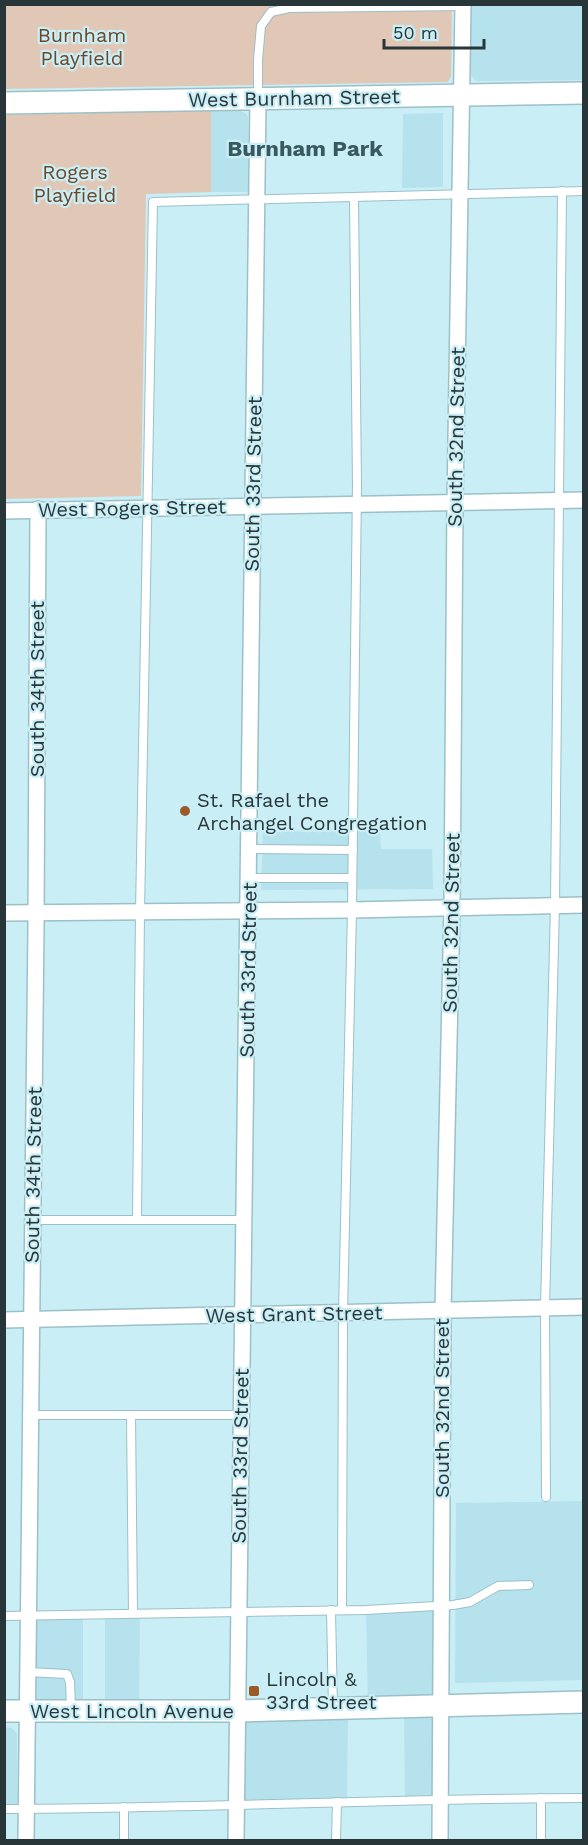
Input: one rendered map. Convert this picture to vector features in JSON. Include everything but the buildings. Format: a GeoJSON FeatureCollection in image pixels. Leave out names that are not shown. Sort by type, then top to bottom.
{"type":"FeatureCollection","features":[{"type":"Feature","properties":{"kind":"main road","name":"West Burnham Street"},"geometry":{"type":"LineString","coordinates":[[4,103],[584,93]]}},
{"type":"Feature","properties":{"kind":"main road","name":"West Lincoln Avenue"},"geometry":{"type":"LineString","coordinates":[[4,1711],[238,1711],[584,1702]]}},
{"type":"Feature","properties":{"kind":"street","name":"South 32nd Street"},"geometry":{"type":"LineString","coordinates":[[440,1840],[443,1311],[452,908],[455,502],[463,5]]}},
{"type":"Feature","properties":{"kind":"street","name":"South 33rd Street"},"geometry":{"type":"LineString","coordinates":[[236,1840],[258,100]]}},
{"type":"Feature","properties":{"kind":"street","name":"West Rogers Street"},"geometry":{"type":"LineString","coordinates":[[4,511],[584,500]]}},
{"type":"Feature","properties":{"kind":"street","name":"South 34th Street"},"geometry":{"type":"LineString","coordinates":[[26,1840],[38,509]]}},
{"type":"Feature","properties":{"kind":"street"},"geometry":{"type":"LineString","coordinates":[[4,913],[584,905]]}},
{"type":"Feature","properties":{"kind":"street","name":"West Grant Street"},"geometry":{"type":"LineString","coordinates":[[4,1320],[584,1307]]}},
{"type":"Feature","properties":{"kind":"lane"},"geometry":{"type":"LineString","coordinates":[[258,100],[261,26],[270,12],[289,8],[463,5]]}},
{"type":"Feature","properties":{"kind":"lane"},"geometry":{"type":"LineString","coordinates":[[546,1497],[545,1308],[555,905],[562,191]]}},
{"type":"Feature","properties":{"kind":"lane"},"geometry":{"type":"LineString","coordinates":[[137,1220],[140,912],[153,202],[584,191]]}},
{"type":"Feature","properties":{"kind":"lane"},"geometry":{"type":"LineString","coordinates":[[342,1610],[343,1313],[353,850],[356,504],[354,197]]}},
{"type":"Feature","properties":{"kind":"lane"},"geometry":{"type":"LineString","coordinates":[[249,849],[353,850]]}},
{"type":"Feature","properties":{"kind":"lane"},"geometry":{"type":"LineString","coordinates":[[249,878],[352,878]]}},
{"type":"Feature","properties":{"kind":"lane"},"geometry":{"type":"LineString","coordinates":[[33,1220],[244,1220]]}},
{"type":"Feature","properties":{"kind":"lane"},"geometry":{"type":"LineString","coordinates":[[30,1415],[240,1415]]}},
{"type":"Feature","properties":{"kind":"lane"},"geometry":{"type":"LineString","coordinates":[[131,1415],[133,1613]]}},
{"type":"Feature","properties":{"kind":"lane"},"geometry":{"type":"LineString","coordinates":[[4,1616],[342,1610],[440,1605],[470,1602],[498,1586],[529,1585]]}},
{"type":"Feature","properties":{"kind":"lane"},"geometry":{"type":"LineString","coordinates":[[332,1610],[333,1709]]}},
{"type":"Feature","properties":{"kind":"lane"},"geometry":{"type":"LineString","coordinates":[[27,1672],[67,1674],[70,1682],[71,1712]]}},
{"type":"Feature","properties":{"kind":"lane"},"geometry":{"type":"LineString","coordinates":[[541,1798],[541,1840]]}},
{"type":"Feature","properties":{"kind":"lane"},"geometry":{"type":"LineString","coordinates":[[4,1809],[584,1798]]}},
{"type":"Feature","properties":{"kind":"lane"},"geometry":{"type":"LineString","coordinates":[[336,1802],[336,1840]]}},
{"type":"Feature","properties":{"kind":"lane"},"geometry":{"type":"LineString","coordinates":[[124,1807],[124,1840]]}},
{"type":"Feature","properties":{"kind":"shaded area"},"geometry":{"type":"Polygon","coordinates":[[[471,5],[583,5],[583,80],[476,81],[468,71],[471,5]]]}},
{"type":"Feature","properties":{"kind":"shaded area"},"geometry":{"type":"Polygon","coordinates":[[[211,110],[239,110],[248,117],[248,192],[211,192],[211,110]]]}},
{"type":"Feature","properties":{"kind":"shaded area"},"geometry":{"type":"Polygon","coordinates":[[[443,113],[443,187],[402,188],[403,114],[443,113]]]}},
{"type":"Feature","properties":{"kind":"shaded area"},"geometry":{"type":"Polygon","coordinates":[[[380,831],[381,849],[432,849],[433,889],[261,890],[263,832],[380,831]]]}},
{"type":"Feature","properties":{"kind":"shaded area"},"geometry":{"type":"Polygon","coordinates":[[[583,1501],[583,1680],[455,1683],[456,1503],[583,1501]]]}},
{"type":"Feature","properties":{"kind":"shaded area"},"geometry":{"type":"Polygon","coordinates":[[[440,1606],[441,1799],[405,1800],[404,1708],[368,1708],[366,1610],[440,1606]]]}},
{"type":"Feature","properties":{"kind":"shaded area"},"geometry":{"type":"Polygon","coordinates":[[[83,1614],[83,1712],[27,1712],[28,1615],[83,1614]]]}},
{"type":"Feature","properties":{"kind":"shaded area"},"geometry":{"type":"Polygon","coordinates":[[[105,1614],[140,1614],[139,1711],[105,1712],[105,1614]]]}},
{"type":"Feature","properties":{"kind":"shaded area"},"geometry":{"type":"Polygon","coordinates":[[[348,1708],[347,1802],[236,1805],[238,1711],[348,1708]]]}},
{"type":"Feature","properties":{"kind":"shaded area"},"geometry":{"type":"Polygon","coordinates":[[[4,1727],[12,1728],[17,1734],[17,1804],[15,1805],[5,1805],[4,1727]]]}},
{"type":"Feature","properties":{"kind":"green space","name":"Burnham Playfield"},"geometry":{"type":"Polygon","coordinates":[[[4,5],[452,5],[451,76],[448,82],[5,89],[4,5]]]}},
{"type":"Feature","properties":{"kind":"green space","name":"Rogers Playfield"},"geometry":{"type":"Polygon","coordinates":[[[211,110],[211,192],[146,194],[141,496],[5,499],[5,115],[211,110]]]}},
{"type":"Feature","properties":{"kind":"place","name":"St. Rafael the Archangel Congregation"},"geometry":{"type":"Point","coordinates":[185,811]}},
{"type":"Feature","properties":{"kind":"place","name":"Lincoln & 33rd Street"},"geometry":{"type":"Point","coordinates":[254,1691]}},
{"type":"Feature","properties":{"kind":"district","name":"Burnham Park"},"geometry":{"type":"Point","coordinates":[305,148]}}]}
